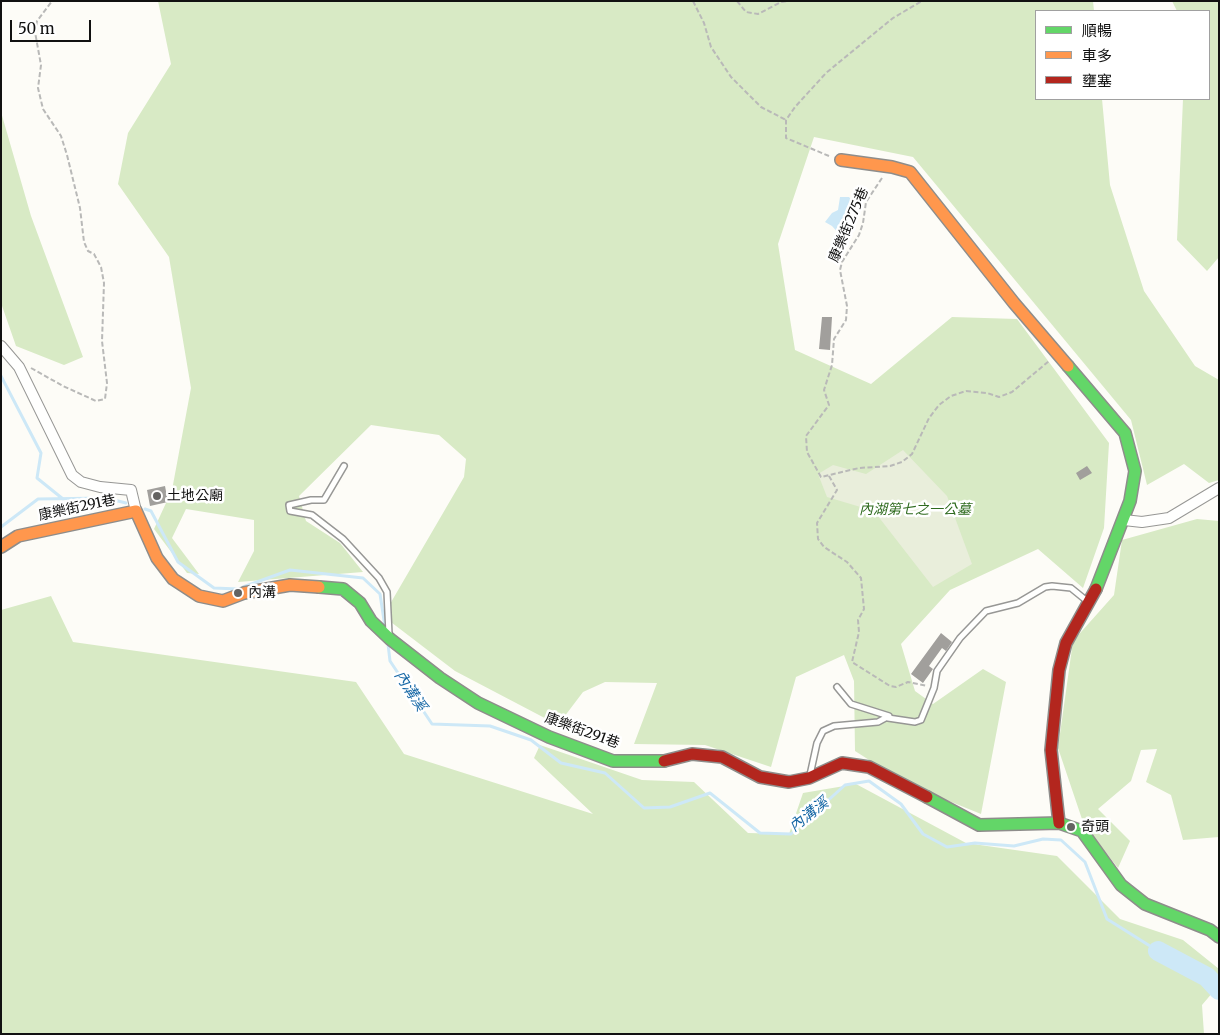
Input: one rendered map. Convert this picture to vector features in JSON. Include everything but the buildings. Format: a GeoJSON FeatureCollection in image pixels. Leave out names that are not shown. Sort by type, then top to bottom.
{"type":"FeatureCollection","features":[{"type":"Feature","properties":{"kind":"street"},"geometry":{"type":"LineString","coordinates":[[841,160],[892,167],[910,172],[1014,304],[1126,433],[1134,472],[1124,520],[1097,587],[1070,635],[1058,670],[1051,750],[1059,823]]}},
{"type":"Feature","properties":{"kind":"street"},"geometry":{"type":"LineString","coordinates":[[1,346],[19,367],[72,475],[82,482],[100,487],[131,490],[136,511]]}},
{"type":"Feature","properties":{"kind":"street"},"geometry":{"type":"LineString","coordinates":[[1124,520],[1142,522],[1169,518],[1219,488]]}},
{"type":"Feature","properties":{"kind":"street","name":"康樂街291巷"},"geometry":{"type":"LineString","coordinates":[[1,547],[18,536],[136,511],[157,558],[173,579],[199,596],[224,601],[244,593],[290,585],[343,588],[360,603],[371,621],[390,639],[440,678],[478,703],[549,736],[613,761],[658,762],[692,754],[722,757],[760,777],[789,782],[809,778],[842,763],[869,767],[979,825],[1059,823],[1082,831],[1121,886],[1145,904],[1210,930],[1219,937]]}},
{"type":"Feature","properties":{"kind":"lane"},"geometry":{"type":"LineString","coordinates":[[344,466],[324,500],[311,500],[289,505],[290,511],[312,515],[343,539],[379,578],[388,592],[390,639]]}},
{"type":"Feature","properties":{"kind":"lane"},"geometry":{"type":"LineString","coordinates":[[809,778],[817,743],[823,731],[834,726],[878,722],[888,718],[915,722],[921,720],[934,688],[937,671],[960,638],[986,611],[1018,603],[1045,587],[1052,586],[1071,588],[1088,602]]}},
{"type":"Feature","properties":{"kind":"lane"},"geometry":{"type":"LineString","coordinates":[[837,687],[851,704],[888,715],[888,718]]}},
{"type":"Feature","properties":{"kind":"path"},"geometry":{"type":"LineString","coordinates":[[19,367],[35,369],[63,386],[96,401],[102,401],[107,393],[102,341],[104,283],[101,267],[94,254],[88,251],[84,242],[75,181],[61,136],[46,116],[38,88],[41,65],[35,32],[37,21],[52,1]]}},
{"type":"Feature","properties":{"kind":"path"},"geometry":{"type":"LineString","coordinates":[[693,1],[704,23],[711,47],[732,77],[761,107],[786,120]]}},
{"type":"Feature","properties":{"kind":"path"},"geometry":{"type":"LineString","coordinates":[[737,1],[746,12],[758,14],[781,2],[788,1]]}},
{"type":"Feature","properties":{"kind":"path"},"geometry":{"type":"LineString","coordinates":[[803,1],[838,1]]}},
{"type":"Feature","properties":{"kind":"path"},"geometry":{"type":"LineString","coordinates":[[841,160],[786,138],[786,120],[795,107],[826,73],[893,18],[922,1]]}},
{"type":"Feature","properties":{"kind":"path","name":"康樂街275巷"},"geometry":{"type":"LineString","coordinates":[[829,476],[821,477],[807,452],[806,436],[829,405],[824,390],[832,365],[834,339],[846,320],[847,306],[840,270],[842,262],[859,235],[864,223],[866,202],[892,167]]}},
{"type":"Feature","properties":{"kind":"path"},"geometry":{"type":"LineString","coordinates":[[937,671],[926,686],[921,683],[905,682],[896,687],[890,686],[852,662],[859,632],[858,620],[864,609],[861,578],[847,562],[824,547],[818,539],[817,523],[837,490],[829,476],[859,468],[890,466],[902,462],[912,454],[929,418],[939,405],[951,396],[966,391],[986,393],[999,397],[1012,392],[1041,370],[1056,353]]}},
{"type":"Feature","properties":{"kind":"green space"},"geometry":{"type":"Polygon","coordinates":[[[158,1],[1093,1],[1094,10],[1035,10],[1035,100],[1102,100],[1110,185],[1144,291],[1195,366],[1219,380],[1219,480],[1209,483],[1184,464],[1147,485],[1131,420],[913,157],[814,137],[778,244],[795,350],[871,384],[952,317],[1017,319],[1109,443],[1104,528],[1083,588],[1038,549],[950,590],[901,644],[915,691],[933,704],[983,669],[1006,682],[981,814],[907,784],[855,751],[854,681],[844,655],[796,677],[771,767],[705,745],[634,744],[657,683],[605,682],[583,692],[558,725],[455,671],[383,616],[464,477],[466,459],[439,435],[371,425],[299,496],[306,521],[340,543],[363,572],[238,582],[254,551],[254,520],[186,509],[172,538],[199,574],[187,573],[154,529],[172,490],[191,388],[169,257],[118,184],[128,133],[171,64],[158,1]]]}},
{"type":"Feature","properties":{"kind":"green space"},"geometry":{"type":"Polygon","coordinates":[[[1172,1],[1219,1],[1219,257],[1207,271],[1177,240],[1183,100],[1210,100],[1210,10],[1176,10],[1172,1]]]}},
{"type":"Feature","properties":{"kind":"green space"},"geometry":{"type":"Polygon","coordinates":[[[1,112],[31,216],[83,357],[64,365],[16,346],[1,303],[1,112]]]}},
{"type":"Feature","properties":{"kind":"green space","name":"內湖第七之一公墓"},"geometry":{"type":"Polygon","coordinates":[[[903,450],[947,496],[972,564],[933,587],[874,511],[827,497],[818,474],[833,465],[866,474],[903,450]]]}},
{"type":"Feature","properties":{"kind":"green space"},"geometry":{"type":"Polygon","coordinates":[[[1197,519],[1219,521],[1219,837],[1183,840],[1171,795],[1146,782],[1157,749],[1141,750],[1131,781],[1098,809],[1130,841],[1118,868],[1084,825],[1058,748],[1073,641],[1114,595],[1122,540],[1197,519]]]}},
{"type":"Feature","properties":{"kind":"green space"},"geometry":{"type":"Polygon","coordinates":[[[51,596],[73,642],[356,682],[404,754],[593,814],[534,758],[540,745],[642,780],[694,782],[748,833],[789,834],[803,793],[856,784],[966,843],[1057,856],[1120,919],[1183,940],[1219,969],[1219,985],[1202,1005],[1204,1034],[1,1034],[1,610],[51,596]]]}},
{"type":"Feature","properties":{"kind":"water"},"geometry":{"type":"Polygon","coordinates":[[[840,197],[849,197],[854,203],[854,209],[846,213],[848,223],[856,222],[849,241],[840,248],[838,243],[840,235],[832,226],[825,222],[832,213],[838,210],[840,197]]]}},
{"type":"Feature","properties":{"kind":"waterway"},"geometry":{"type":"LineString","coordinates":[[1,376],[41,453],[37,478],[63,499]]}},
{"type":"Feature","properties":{"kind":"waterway","name":"內溝溪"},"geometry":{"type":"LineString","coordinates":[[1,527],[38,499],[106,498],[126,503]]}},
{"type":"Feature","properties":{"kind":"waterway","name":"內溝溪"},"geometry":{"type":"LineString","coordinates":[[145,509],[151,511],[178,562],[214,588],[238,589]]}},
{"type":"Feature","properties":{"kind":"waterway","name":"內溝溪"},"geometry":{"type":"LineString","coordinates":[[243,587],[290,570],[363,578],[380,594],[385,627]]}},
{"type":"Feature","properties":{"kind":"waterway","name":"內溝溪"},"geometry":{"type":"LineString","coordinates":[[388,644],[390,661],[432,724],[490,726],[531,740],[561,763],[605,773],[644,808],[670,807],[710,793],[760,833],[791,834],[845,785],[869,781],[901,804],[923,834],[947,847],[975,843],[1014,846],[1043,839],[1061,840],[1085,862],[1107,919],[1158,951]]}},
{"type":"Feature","properties":{"kind":"waterway","name":"內溝溪"},"geometry":{"type":"LineString","coordinates":[[1158,951],[1207,977],[1219,990]]}},
{"type":"Feature","properties":{"kind":"traffic: fast"},"geometry":{"type":"LineString","coordinates":[[1068,366],[1125,433],[1135,471],[1130,501],[1096,589]]}},
{"type":"Feature","properties":{"kind":"traffic: fast"},"geometry":{"type":"LineString","coordinates":[[319,587],[343,589],[360,603],[371,621],[390,639],[440,678],[478,703],[549,737],[613,761],[664,761]]}},
{"type":"Feature","properties":{"kind":"traffic: fast"},"geometry":{"type":"LineString","coordinates":[[927,797],[979,825],[1059,823],[1082,831],[1121,885],[1145,904],[1210,930],[1219,937]]}},
{"type":"Feature","properties":{"kind":"traffic: slow"},"geometry":{"type":"LineString","coordinates":[[841,160],[892,167],[910,172],[1014,303],[1068,366]]}},
{"type":"Feature","properties":{"kind":"traffic: slow"},"geometry":{"type":"LineString","coordinates":[[1,547],[18,536],[136,511],[157,558],[173,579],[199,596],[223,601],[244,593],[290,585],[319,587]]}},
{"type":"Feature","properties":{"kind":"traffic: jam"},"geometry":{"type":"LineString","coordinates":[[1059,823],[1051,750],[1059,670],[1066,643],[1096,589]]}},
{"type":"Feature","properties":{"kind":"traffic: jam"},"geometry":{"type":"LineString","coordinates":[[664,761],[692,754],[722,757],[760,777],[789,782],[809,778],[842,763],[869,767],[927,797]]}},
{"type":"Feature","properties":{"kind":"place","name":"土地公廟"},"geometry":{"type":"Point","coordinates":[157,496]}},
{"type":"Feature","properties":{"kind":"place","name":"內溝"},"geometry":{"type":"Point","coordinates":[238,593]}},
{"type":"Feature","properties":{"kind":"place","name":"奇頭"},"geometry":{"type":"Point","coordinates":[1071,827]}}]}
